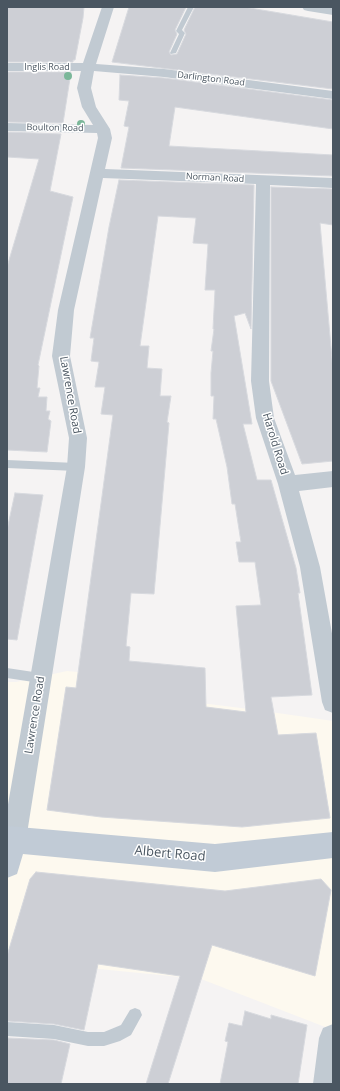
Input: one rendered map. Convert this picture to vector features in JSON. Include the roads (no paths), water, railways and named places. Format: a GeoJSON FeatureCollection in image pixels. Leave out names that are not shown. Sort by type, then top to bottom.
{"type":"FeatureCollection","features":[{"type":"Feature","properties":{"kind":"main road","name":"Albert Road"},"geometry":{"type":"LineString","coordinates":[[9,848],[215,858],[333,845]]}},
{"type":"Feature","properties":{"kind":"street"},"geometry":{"type":"LineString","coordinates":[[103,129],[89,107],[84,88],[88,67],[108,7]]}},
{"type":"Feature","properties":{"kind":"street"},"geometry":{"type":"LineString","coordinates":[[308,7],[333,11]]}},
{"type":"Feature","properties":{"kind":"street","name":"Inglis Road"},"geometry":{"type":"LineString","coordinates":[[7,67],[88,67]]}},
{"type":"Feature","properties":{"kind":"street","name":"Darlington Road"},"geometry":{"type":"LineString","coordinates":[[88,67],[164,73],[333,95]]}},
{"type":"Feature","properties":{"kind":"street","name":"Boulton Road"},"geometry":{"type":"LineString","coordinates":[[7,127],[103,129]]}},
{"type":"Feature","properties":{"kind":"street","name":"Lawrence Road"},"geometry":{"type":"LineString","coordinates":[[9,848],[76,467],[78,438],[61,356],[66,310],[105,138],[103,129]]}},
{"type":"Feature","properties":{"kind":"street","name":"Norman Road"},"geometry":{"type":"LineString","coordinates":[[98,173],[333,183]]}},
{"type":"Feature","properties":{"kind":"street","name":"Harold Road"},"geometry":{"type":"LineString","coordinates":[[263,180],[260,381],[266,418],[288,484],[310,567],[333,702]]}},
{"type":"Feature","properties":{"kind":"street"},"geometry":{"type":"LineString","coordinates":[[288,484],[333,479]]}},
{"type":"Feature","properties":{"kind":"street"},"geometry":{"type":"LineString","coordinates":[[327,1084],[333,1038]]}},
{"type":"Feature","properties":{"kind":"lane"},"geometry":{"type":"LineString","coordinates":[[173,53],[182,33],[179,31],[191,7]]}},
{"type":"Feature","properties":{"kind":"lane"},"geometry":{"type":"LineString","coordinates":[[7,464],[76,467]]}},
{"type":"Feature","properties":{"kind":"lane"},"geometry":{"type":"LineString","coordinates":[[7,673],[40,678]]}},
{"type":"Feature","properties":{"kind":"lane"},"geometry":{"type":"LineString","coordinates":[[7,1029],[54,1032],[88,1039],[104,1039],[120,1034],[126,1030],[135,1015]]}}]}
